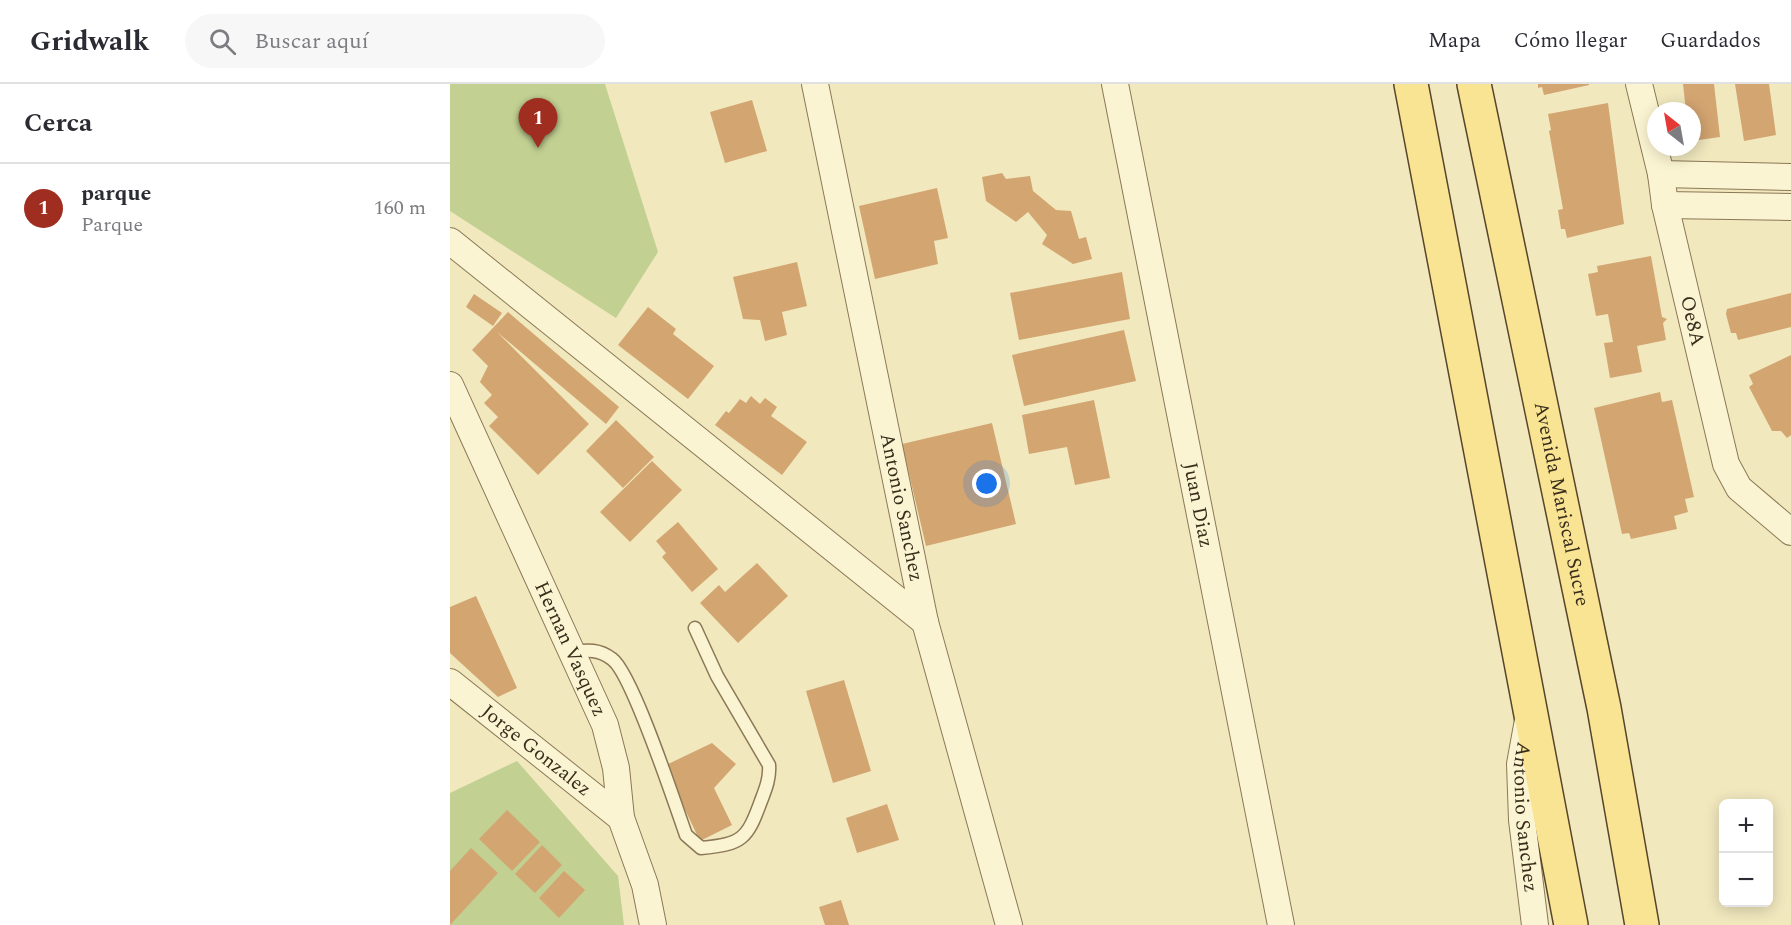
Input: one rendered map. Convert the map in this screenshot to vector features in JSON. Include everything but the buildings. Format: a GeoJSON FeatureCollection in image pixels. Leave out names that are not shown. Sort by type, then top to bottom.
{"type":"FeatureCollection","features":[{"type":"Feature","properties":{"kind":"main road"},"geometry":{"type":"LineString","coordinates":[[1411,84],[1571,925]]}},
{"type":"Feature","properties":{"kind":"main road","name":"Avenida Mariscal Sucre"},"geometry":{"type":"LineString","coordinates":[[1474,84],[1604,708],[1642,925]]}},
{"type":"Feature","properties":{"kind":"street","name":"Antonio Sanchez"},"geometry":{"type":"LineString","coordinates":[[815,84],[925,622],[1009,925]]}},
{"type":"Feature","properties":{"kind":"street","name":"Juan Diaz"},"geometry":{"type":"LineString","coordinates":[[1115,84],[1281,925]]}},
{"type":"Feature","properties":{"kind":"street","name":"Oe8A"},"geometry":{"type":"LineString","coordinates":[[1639,84],[1726,464],[1739,488],[1791,532]]}},
{"type":"Feature","properties":{"kind":"street"},"geometry":{"type":"LineString","coordinates":[[1661,174],[1791,177]]}},
{"type":"Feature","properties":{"kind":"street"},"geometry":{"type":"LineString","coordinates":[[1665,205],[1791,207]]}},
{"type":"Feature","properties":{"kind":"street"},"geometry":{"type":"LineString","coordinates":[[450,241],[925,622]]}},
{"type":"Feature","properties":{"kind":"street","name":"Hernan Vasquez"},"geometry":{"type":"LineString","coordinates":[[450,385],[605,724],[616,768],[621,818],[645,885],[653,925]]}},
{"type":"Feature","properties":{"kind":"street","name":"Jorge Gonzalez"},"geometry":{"type":"LineString","coordinates":[[450,682],[621,818]]}},
{"type":"Feature","properties":{"kind":"street","name":"Antonio Sanchez"},"geometry":{"type":"LineString","coordinates":[[1530,708],[1520,764],[1522,820],[1535,925]]}},
{"type":"Feature","properties":{"kind":"lane"},"geometry":{"type":"LineString","coordinates":[[573,652],[594,649],[615,660],[636,701],[686,835],[701,848],[719,846],[740,840],[750,830],[770,777],[769,765],[717,676],[695,628]]}},
{"type":"Feature","properties":{"kind":"green space"},"geometry":{"type":"Polygon","coordinates":[[[450,84],[605,84],[658,252],[616,318],[450,211],[450,84]]]}},
{"type":"Feature","properties":{"kind":"green space"},"geometry":{"type":"Polygon","coordinates":[[[517,761],[618,876],[624,925],[450,925],[450,793],[517,761]]]}},
{"type":"Feature","properties":{"kind":"place","name":"parque"},"geometry":{"type":"Point","coordinates":[538,148]}}]}
